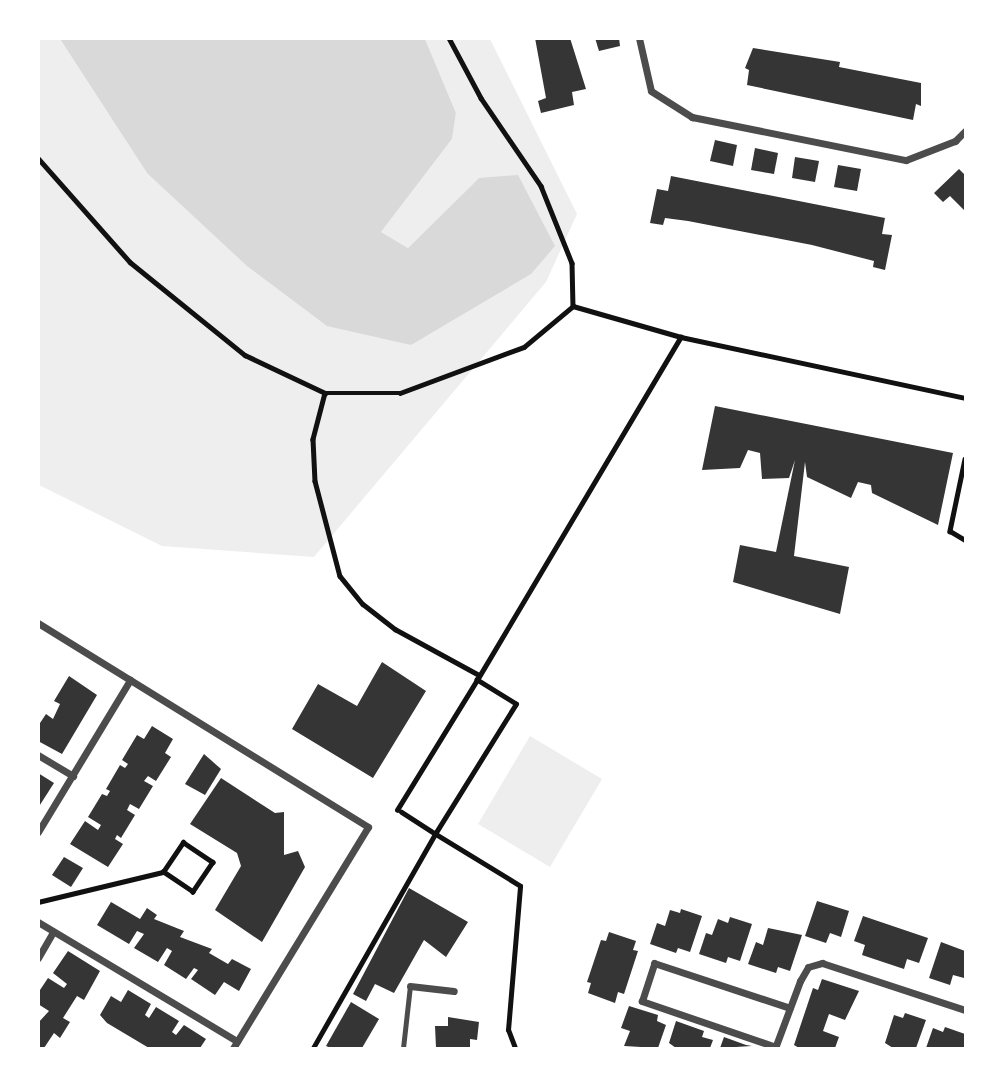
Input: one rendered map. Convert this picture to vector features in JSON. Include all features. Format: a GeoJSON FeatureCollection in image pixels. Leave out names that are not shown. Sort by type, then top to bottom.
{"type":"FeatureCollection","features":[{"type":"Feature","properties":{"kind":"street"},"geometry":{"type":"LineString","coordinates":[[639,38],[651,91],[692,117],[906,160],[955,141],[965,131]]}},
{"type":"Feature","properties":{"kind":"street"},"geometry":{"type":"LineString","coordinates":[[38,624],[368,827],[235,1045],[52,934],[38,922]]}},
{"type":"Feature","properties":{"kind":"street"},"geometry":{"type":"LineString","coordinates":[[38,832],[131,680]]}},
{"type":"Feature","properties":{"kind":"street"},"geometry":{"type":"LineString","coordinates":[[38,755],[73,776]]}},
{"type":"Feature","properties":{"kind":"street"},"geometry":{"type":"LineString","coordinates":[[38,958],[52,934]]}},
{"type":"Feature","properties":{"kind":"street"},"geometry":{"type":"LineString","coordinates":[[790,1008],[654,963],[642,1002],[775,1048],[808,967],[822,963],[965,1010]]}},
{"type":"Feature","properties":{"kind":"street"},"geometry":{"type":"LineString","coordinates":[[410,986],[454,991]]}},
{"type":"Feature","properties":{"kind":"lane"},"geometry":{"type":"LineString","coordinates":[[403,1048],[410,986]]}},
{"type":"Feature","properties":{"kind":"path"},"geometry":{"type":"LineString","coordinates":[[449,38],[481,98],[541,186],[572,263],[573,306]]}},
{"type":"Feature","properties":{"kind":"path"},"geometry":{"type":"LineString","coordinates":[[38,158],[130,262],[245,355],[325,393],[400,393],[524,347],[573,306]]}},
{"type":"Feature","properties":{"kind":"path"},"geometry":{"type":"LineString","coordinates":[[573,306],[681,337],[965,398]]}},
{"type":"Feature","properties":{"kind":"path"},"geometry":{"type":"LineString","coordinates":[[514,1048],[508,1030],[520,886],[399,811],[681,337]]}},
{"type":"Feature","properties":{"kind":"path"},"geometry":{"type":"LineString","coordinates":[[313,1048],[435,834],[516,704],[478,677],[395,629],[363,604],[341,576],[315,481],[313,439],[325,393]]}},
{"type":"Feature","properties":{"kind":"path"},"geometry":{"type":"LineString","coordinates":[[965,459],[950,531],[965,540]]}},
{"type":"Feature","properties":{"kind":"path"},"geometry":{"type":"LineString","coordinates":[[38,902],[163,872],[183,842],[213,862],[193,892],[163,872]]}},
{"type":"Feature","properties":{"kind":"shaded area"},"geometry":{"type":"Polygon","coordinates":[[[38,39],[60,39],[147,173],[411,345],[479,178],[408,248],[381,232],[452,139],[456,113],[425,39],[490,39],[577,214],[546,282],[314,557],[162,546],[39,485],[38,39]]]}},
{"type":"Feature","properties":{"kind":"shaded area"},"geometry":{"type":"Polygon","coordinates":[[[60,39],[425,39],[456,113],[452,139],[381,232],[408,248],[479,178],[518,175],[555,246],[531,274],[411,345],[327,326],[247,266],[147,173],[60,39]]]}},
{"type":"Feature","properties":{"kind":"shaded area"},"geometry":{"type":"Polygon","coordinates":[[[530,736],[602,779],[550,867],[478,824],[530,736]]]}},
{"type":"Feature","properties":{"kind":"building"},"geometry":{"type":"Polygon","coordinates":[[[535,38],[570,38],[586,89],[572,92],[574,105],[541,113],[538,101],[546,98],[535,38]]]}},
{"type":"Feature","properties":{"kind":"building"},"geometry":{"type":"Polygon","coordinates":[[[595,38],[619,38],[620,46],[599,51],[595,38]]]}},
{"type":"Feature","properties":{"kind":"building"},"geometry":{"type":"Polygon","coordinates":[[[753,48],[840,62],[839,67],[921,83],[921,106],[916,104],[913,120],[747,85],[749,70],[745,68],[753,48]]]}},
{"type":"Feature","properties":{"kind":"building"},"geometry":{"type":"Polygon","coordinates":[[[715,140],[737,145],[733,166],[710,161],[715,140]]]}},
{"type":"Feature","properties":{"kind":"building"},"geometry":{"type":"Polygon","coordinates":[[[755,148],[778,153],[774,174],[751,170],[755,148]]]}},
{"type":"Feature","properties":{"kind":"building"},"geometry":{"type":"Polygon","coordinates":[[[795,157],[819,161],[815,182],[792,178],[795,157]]]}},
{"type":"Feature","properties":{"kind":"building"},"geometry":{"type":"Polygon","coordinates":[[[838,165],[861,169],[857,191],[834,187],[838,165]]]}},
{"type":"Feature","properties":{"kind":"building"},"geometry":{"type":"Polygon","coordinates":[[[959,169],[965,175],[965,211],[950,196],[943,202],[934,193],[959,169]]]}},
{"type":"Feature","properties":{"kind":"building"},"geometry":{"type":"Polygon","coordinates":[[[671,176],[885,218],[882,234],[892,235],[885,270],[873,267],[874,261],[812,245],[688,221],[665,218],[663,225],[650,223],[657,189],[668,191],[671,176]]]}},
{"type":"Feature","properties":{"kind":"building"},"geometry":{"type":"Polygon","coordinates":[[[715,406],[953,453],[938,525],[872,493],[871,485],[858,482],[851,498],[807,477],[805,462],[794,556],[849,567],[840,614],[733,582],[740,545],[776,552],[795,460],[789,478],[762,479],[760,453],[748,450],[740,468],[702,470],[715,406]]]}},
{"type":"Feature","properties":{"kind":"building"},"geometry":{"type":"Polygon","coordinates":[[[382,662],[426,691],[373,778],[292,729],[318,684],[357,706],[382,662]]]}},
{"type":"Feature","properties":{"kind":"building"},"geometry":{"type":"Polygon","coordinates":[[[69,676],[97,695],[62,754],[38,741],[38,726],[46,714],[53,719],[60,704],[54,701],[69,676]]]}},
{"type":"Feature","properties":{"kind":"building"},"geometry":{"type":"Polygon","coordinates":[[[152,726],[173,739],[165,753],[171,757],[156,781],[148,776],[144,781],[153,786],[139,809],[130,804],[127,810],[135,815],[121,838],[117,835],[115,839],[123,844],[108,867],[70,844],[85,821],[98,830],[101,825],[88,817],[102,794],[107,796],[110,791],[106,789],[120,765],[125,768],[128,764],[122,760],[137,735],[144,739],[152,726]]]}},
{"type":"Feature","properties":{"kind":"building"},"geometry":{"type":"Polygon","coordinates":[[[204,754],[221,769],[205,795],[185,784],[204,754]]]}},
{"type":"Feature","properties":{"kind":"building"},"geometry":{"type":"Polygon","coordinates":[[[38,773],[54,783],[38,808],[38,773]]]}},
{"type":"Feature","properties":{"kind":"building"},"geometry":{"type":"Polygon","coordinates":[[[221,778],[275,813],[284,812],[284,855],[298,851],[305,867],[262,942],[215,910],[241,866],[237,853],[190,824],[221,778]]]}},
{"type":"Feature","properties":{"kind":"building"},"geometry":{"type":"Polygon","coordinates":[[[64,857],[83,868],[71,887],[52,875],[64,857]]]}},
{"type":"Feature","properties":{"kind":"building"},"geometry":{"type":"Polygon","coordinates":[[[409,888],[468,922],[446,957],[424,940],[394,993],[375,984],[366,1001],[353,994],[409,888]]]}},
{"type":"Feature","properties":{"kind":"building"},"geometry":{"type":"Polygon","coordinates":[[[817,901],[849,911],[841,937],[830,933],[826,943],[805,936],[817,901]]]}},
{"type":"Feature","properties":{"kind":"building"},"geometry":{"type":"Polygon","coordinates":[[[111,902],[140,919],[147,908],[157,915],[154,919],[184,931],[180,937],[212,949],[209,953],[228,964],[232,959],[251,969],[239,991],[224,982],[215,995],[191,979],[198,970],[194,968],[186,979],[164,965],[172,951],[167,948],[158,962],[134,948],[144,934],[137,931],[129,944],[97,925],[111,902]]]}},
{"type":"Feature","properties":{"kind":"building"},"geometry":{"type":"Polygon","coordinates":[[[681,909],[702,916],[690,952],[678,948],[676,953],[650,944],[657,923],[665,926],[670,910],[680,913],[681,909]]]}},
{"type":"Feature","properties":{"kind":"building"},"geometry":{"type":"Polygon","coordinates":[[[863,916],[928,938],[919,963],[907,959],[904,969],[862,955],[865,945],[854,941],[863,916]]]}},
{"type":"Feature","properties":{"kind":"building"},"geometry":{"type":"Polygon","coordinates":[[[730,917],[752,924],[740,961],[728,957],[726,963],[699,954],[706,933],[712,935],[718,919],[728,923],[730,917]]]}},
{"type":"Feature","properties":{"kind":"building"},"geometry":{"type":"Polygon","coordinates":[[[768,928],[802,935],[790,971],[778,967],[776,973],[748,964],[756,942],[763,945],[768,928]]]}},
{"type":"Feature","properties":{"kind":"building"},"geometry":{"type":"Polygon","coordinates":[[[609,932],[636,941],[633,950],[638,951],[624,994],[618,992],[615,1003],[588,993],[591,983],[587,982],[601,940],[606,941],[609,932]]]}},
{"type":"Feature","properties":{"kind":"building"},"geometry":{"type":"Polygon","coordinates":[[[941,942],[965,951],[964,978],[953,975],[950,985],[929,978],[941,942]]]}},
{"type":"Feature","properties":{"kind":"building"},"geometry":{"type":"Polygon","coordinates":[[[68,951],[100,971],[84,1000],[77,996],[63,1018],[70,1022],[60,1038],[54,1033],[44,1048],[38,1048],[38,1023],[49,1011],[38,1004],[38,993],[48,978],[64,988],[67,984],[53,973],[68,951]]]}},
{"type":"Feature","properties":{"kind":"building"},"geometry":{"type":"Polygon","coordinates":[[[822,979],[859,991],[845,1020],[829,1014],[823,1031],[839,1037],[835,1048],[799,1048],[794,1045],[813,988],[818,990],[822,979]]]}},
{"type":"Feature","properties":{"kind":"building"},"geometry":{"type":"Polygon","coordinates":[[[128,990],[151,1004],[145,1015],[149,1018],[156,1007],[179,1021],[172,1032],[176,1035],[184,1025],[206,1039],[200,1048],[149,1048],[107,1023],[100,1015],[111,996],[121,1002],[128,990]]]}},
{"type":"Feature","properties":{"kind":"building"},"geometry":{"type":"Polygon","coordinates":[[[351,1002],[379,1019],[362,1048],[326,1046],[351,1002]]]}},
{"type":"Feature","properties":{"kind":"building"},"geometry":{"type":"Polygon","coordinates":[[[629,1006],[658,1015],[657,1021],[666,1025],[658,1048],[624,1046],[630,1031],[621,1028],[629,1006]]]}},
{"type":"Feature","properties":{"kind":"building"},"geometry":{"type":"Polygon","coordinates":[[[905,1013],[926,1020],[916,1048],[893,1048],[885,1043],[894,1015],[903,1018],[905,1013]]]}},
{"type":"Feature","properties":{"kind":"building"},"geometry":{"type":"Polygon","coordinates":[[[448,1017],[479,1022],[477,1040],[470,1039],[470,1047],[436,1048],[435,1026],[448,1026],[448,1017]]]}},
{"type":"Feature","properties":{"kind":"building"},"geometry":{"type":"Polygon","coordinates":[[[676,1021],[704,1031],[702,1037],[713,1040],[710,1048],[676,1048],[669,1043],[676,1021]]]}},
{"type":"Feature","properties":{"kind":"building"},"geometry":{"type":"Polygon","coordinates":[[[945,1027],[965,1034],[965,1048],[926,1048],[933,1028],[943,1032],[945,1027]]]}},
{"type":"Feature","properties":{"kind":"building"},"geometry":{"type":"Polygon","coordinates":[[[724,1037],[746,1045],[752,1046],[720,1048],[724,1037]]]}}]}
